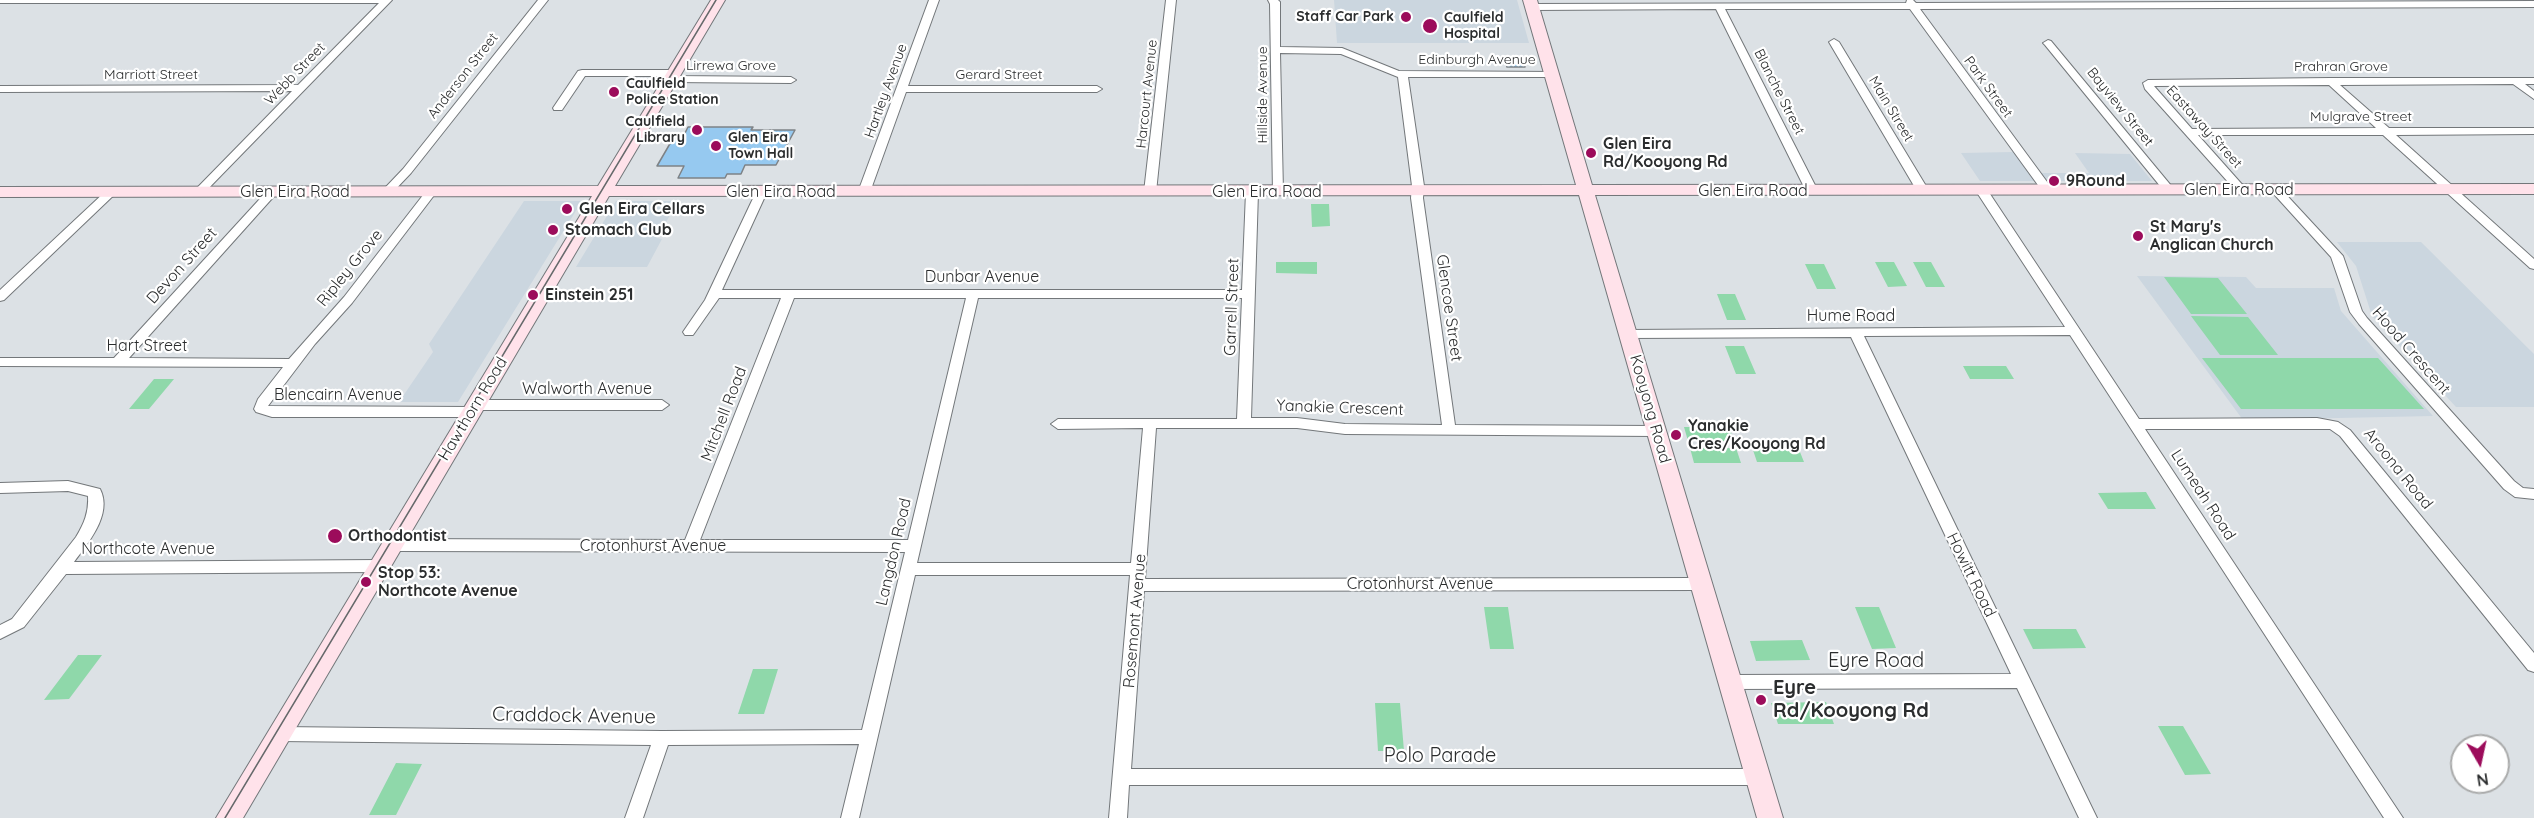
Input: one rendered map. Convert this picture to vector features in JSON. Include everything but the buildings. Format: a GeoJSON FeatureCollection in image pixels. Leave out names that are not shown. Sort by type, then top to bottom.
{"type":"FeatureCollection","features":[{"type":"Feature","properties":{"kind":"main road","name":"Hawthorn Road"},"geometry":{"type":"LineString","coordinates":[[229,818],[718,0]]}},
{"type":"Feature","properties":{"kind":"main road","name":"Kooyong Road"},"geometry":{"type":"LineString","coordinates":[[1531,3],[1770,818]]}},
{"type":"Feature","properties":{"kind":"main road","name":"Glen Eira Road"},"geometry":{"type":"LineString","coordinates":[[0,192],[1587,192],[2534,189]]}},
{"type":"Feature","properties":{"kind":"street"},"geometry":{"type":"LineString","coordinates":[[0,0],[387,0]]}},
{"type":"Feature","properties":{"kind":"street","name":"Webb Street"},"geometry":{"type":"LineString","coordinates":[[203,192],[387,0]]}},
{"type":"Feature","properties":{"kind":"street","name":"Anderson Street"},"geometry":{"type":"LineString","coordinates":[[391,192],[543,0]]}},
{"type":"Feature","properties":{"kind":"street","name":"Hartley Avenue"},"geometry":{"type":"LineString","coordinates":[[864,192],[934,0]]}},
{"type":"Feature","properties":{"kind":"street","name":"Harcourt Avenue"},"geometry":{"type":"LineString","coordinates":[[1150,192],[1171,0]]}},
{"type":"Feature","properties":{"kind":"street","name":"Hillside Avenue"},"geometry":{"type":"LineString","coordinates":[[1272,1],[1275,2],[1277,192]]}},
{"type":"Feature","properties":{"kind":"street"},"geometry":{"type":"LineString","coordinates":[[1531,3],[1682,3],[1719,6],[1782,3],[2534,4]]}},
{"type":"Feature","properties":{"kind":"street","name":"Park Street"},"geometry":{"type":"LineString","coordinates":[[1911,3],[2047,190]]}},
{"type":"Feature","properties":{"kind":"street","name":"Blanche Street"},"geometry":{"type":"LineString","coordinates":[[1719,6],[1812,191]]}},
{"type":"Feature","properties":{"kind":"street","name":"Main Street"},"geometry":{"type":"LineString","coordinates":[[1834,42],[1923,191]]}},
{"type":"Feature","properties":{"kind":"street","name":"Bayview Street"},"geometry":{"type":"LineString","coordinates":[[2048,43],[2169,190]]}},
{"type":"Feature","properties":{"kind":"street","name":"Edinburgh Avenue"},"geometry":{"type":"LineString","coordinates":[[1276,50],[1342,51],[1394,74],[1403,75],[1552,74]]}},
{"type":"Feature","properties":{"kind":"street","name":"Lirrewa Grove"},"geometry":{"type":"LineString","coordinates":[[558,108],[582,74],[792,80]]}},
{"type":"Feature","properties":{"kind":"street","name":"Edinburgh Avenue"},"geometry":{"type":"LineString","coordinates":[[1403,75],[1418,192]]}},
{"type":"Feature","properties":{"kind":"street"},"geometry":{"type":"LineString","coordinates":[[2330,81],[2534,265]]}},
{"type":"Feature","properties":{"kind":"street"},"geometry":{"type":"LineString","coordinates":[[2515,81],[2534,96]]}},
{"type":"Feature","properties":{"kind":"street","name":"Prahran Grove"},"geometry":{"type":"LineString","coordinates":[[2148,83],[2534,81]]}},
{"type":"Feature","properties":{"kind":"street","name":"Eastaway Street"},"geometry":{"type":"LineString","coordinates":[[2148,83],[2149,87],[2241,190]]}},
{"type":"Feature","properties":{"kind":"street","name":"Marriott Street"},"geometry":{"type":"LineString","coordinates":[[0,89],[302,88]]}},
{"type":"Feature","properties":{"kind":"street","name":"Gerard Street"},"geometry":{"type":"LineString","coordinates":[[901,89],[1097,89]]}},
{"type":"Feature","properties":{"kind":"street","name":"Mulgrave Street"},"geometry":{"type":"LineString","coordinates":[[2189,132],[2534,131]]}},
{"type":"Feature","properties":{"kind":"street","name":"Hood Crescent"},"geometry":{"type":"LineString","coordinates":[[2276,190],[2340,261],[2358,316],[2509,484],[2527,493]]}},
{"type":"Feature","properties":{"kind":"street","name":"Lumeah Road"},"geometry":{"type":"LineString","coordinates":[[1982,191],[2394,818]]}},
{"type":"Feature","properties":{"kind":"street"},"geometry":{"type":"LineString","coordinates":[[0,297],[111,192]]}},
{"type":"Feature","properties":{"kind":"street","name":"Devon Street"},"geometry":{"type":"LineString","coordinates":[[117,363],[272,192]]}},
{"type":"Feature","properties":{"kind":"street","name":"Ripley Grove"},"geometry":{"type":"LineString","coordinates":[[293,363],[348,300],[430,192]]}},
{"type":"Feature","properties":{"kind":"street"},"geometry":{"type":"LineString","coordinates":[[688,332],[715,294],[761,192]]}},
{"type":"Feature","properties":{"kind":"street","name":"Garrell Street"},"geometry":{"type":"LineString","coordinates":[[1244,423],[1252,192]]}},
{"type":"Feature","properties":{"kind":"street","name":"Glencoe Street"},"geometry":{"type":"LineString","coordinates":[[1418,192],[1416,198],[1449,429]]}},
{"type":"Feature","properties":{"kind":"street","name":"Dunbar Avenue"},"geometry":{"type":"LineString","coordinates":[[715,294],[1249,294]]}},
{"type":"Feature","properties":{"kind":"street","name":"Mitchell Road"},"geometry":{"type":"LineString","coordinates":[[690,546],[789,294]]}},
{"type":"Feature","properties":{"kind":"street","name":"Langdon Road"},"geometry":{"type":"LineString","coordinates":[[850,818],[974,294]]}},
{"type":"Feature","properties":{"kind":"street","name":"Hume Road"},"geometry":{"type":"LineString","coordinates":[[1628,334],[2074,331]]}},
{"type":"Feature","properties":{"kind":"street","name":"Howitt Road"},"geometry":{"type":"LineString","coordinates":[[1855,332],[2088,818]]}},
{"type":"Feature","properties":{"kind":"street","name":"Hart Street"},"geometry":{"type":"LineString","coordinates":[[0,362],[293,363]]}},
{"type":"Feature","properties":{"kind":"street","name":"Blencairn Avenue"},"geometry":{"type":"LineString","coordinates":[[293,363],[263,402],[261,409],[264,411],[474,409]]}},
{"type":"Feature","properties":{"kind":"street","name":"Walworth Avenue"},"geometry":{"type":"LineString","coordinates":[[474,409],[662,405]]}},
{"type":"Feature","properties":{"kind":"street","name":"Rosemont Avenue"},"geometry":{"type":"LineString","coordinates":[[1118,818],[1150,423]]}},
{"type":"Feature","properties":{"kind":"street","name":"Yanakie Crescent"},"geometry":{"type":"LineString","coordinates":[[1058,424],[1297,423],[1345,429],[1656,431]]}},
{"type":"Feature","properties":{"kind":"street","name":"Aroona Road"},"geometry":{"type":"LineString","coordinates":[[2135,424],[2318,423],[2345,432],[2534,665]]}},
{"type":"Feature","properties":{"kind":"street","name":"Northcote Avenue"},"geometry":{"type":"LineString","coordinates":[[0,488],[68,486],[95,493],[97,504],[95,520],[63,568]]}},
{"type":"Feature","properties":{"kind":"street","name":"Crotonhurst Avenue"},"geometry":{"type":"LineString","coordinates":[[392,545],[914,546]]}},
{"type":"Feature","properties":{"kind":"street","name":"Northcote Avenue"},"geometry":{"type":"LineString","coordinates":[[63,568],[379,566]]}},
{"type":"Feature","properties":{"kind":"street"},"geometry":{"type":"LineString","coordinates":[[0,633],[18,623],[63,568]]}},
{"type":"Feature","properties":{"kind":"street","name":"Crotonhurst Avenue"},"geometry":{"type":"LineString","coordinates":[[908,569],[1138,577],[1701,584]]}},
{"type":"Feature","properties":{"kind":"street","name":"Eyre Road"},"geometry":{"type":"LineString","coordinates":[[1731,682],[2022,681]]}},
{"type":"Feature","properties":{"kind":"street","name":"Craddock Avenue"},"geometry":{"type":"LineString","coordinates":[[279,734],[662,738],[869,737]]}},
{"type":"Feature","properties":{"kind":"street"},"geometry":{"type":"LineString","coordinates":[[634,818],[662,738]]}},
{"type":"Feature","properties":{"kind":"street","name":"Polo Parade"},"geometry":{"type":"LineString","coordinates":[[1122,777],[1758,777]]}},
{"type":"Feature","properties":{"kind":"shaded area","name":"Caulfield Hospital"},"geometry":{"type":"Polygon","coordinates":[[[1334,0],[1517,0],[1529,43],[1337,43],[1334,0]]]}},
{"type":"Feature","properties":{"kind":"shaded area"},"geometry":{"type":"Polygon","coordinates":[[[2013,152],[2029,173],[2089,173],[2075,153],[2130,154],[2152,181],[1980,181],[1961,153],[2013,152]]]}},
{"type":"Feature","properties":{"kind":"shaded area"},"geometry":{"type":"Polygon","coordinates":[[[524,201],[582,201],[458,402],[399,402],[433,352],[429,344],[524,201]]]}},
{"type":"Feature","properties":{"kind":"shaded area"},"geometry":{"type":"Polygon","coordinates":[[[616,201],[678,201],[657,238],[662,239],[647,267],[576,267],[616,201]]]}},
{"type":"Feature","properties":{"kind":"shaded area"},"geometry":{"type":"Polygon","coordinates":[[[2337,242],[2421,242],[2534,354],[2534,407],[2456,407],[2372,316],[2356,266],[2337,242]]]}},
{"type":"Feature","properties":{"kind":"shaded area"},"geometry":{"type":"Polygon","coordinates":[[[2137,276],[2246,277],[2256,288],[2334,288],[2341,311],[2433,416],[2243,420],[2137,276]]]}},
{"type":"Feature","properties":{"kind":"green space"},"geometry":{"type":"Polygon","coordinates":[[[1311,204],[1329,204],[1330,226],[1312,227],[1311,204]]]}},
{"type":"Feature","properties":{"kind":"green space"},"geometry":{"type":"Polygon","coordinates":[[[1276,262],[1317,262],[1317,274],[1276,273],[1276,262]]]}},
{"type":"Feature","properties":{"kind":"green space"},"geometry":{"type":"Polygon","coordinates":[[[1875,262],[1894,262],[1907,286],[1888,287],[1875,262]]]}},
{"type":"Feature","properties":{"kind":"green space"},"geometry":{"type":"Polygon","coordinates":[[[1913,262],[1931,262],[1945,287],[1926,287],[1913,262]]]}},
{"type":"Feature","properties":{"kind":"green space"},"geometry":{"type":"Polygon","coordinates":[[[1805,264],[1824,264],[1836,289],[1817,289],[1805,264]]]}},
{"type":"Feature","properties":{"kind":"green space"},"geometry":{"type":"Polygon","coordinates":[[[2164,277],[2218,278],[2247,314],[2191,314],[2164,277]]]}},
{"type":"Feature","properties":{"kind":"green space"},"geometry":{"type":"Polygon","coordinates":[[[1717,294],[1735,294],[1746,320],[1727,320],[1717,294]]]}},
{"type":"Feature","properties":{"kind":"green space"},"geometry":{"type":"Polygon","coordinates":[[[2191,316],[2248,317],[2278,355],[2220,355],[2191,316]]]}},
{"type":"Feature","properties":{"kind":"green space"},"geometry":{"type":"Polygon","coordinates":[[[1725,346],[1744,346],[1756,374],[1736,374],[1725,346]]]}},
{"type":"Feature","properties":{"kind":"green space"},"geometry":{"type":"Polygon","coordinates":[[[2202,358],[2378,358],[2424,409],[2241,409],[2202,358]]]}},
{"type":"Feature","properties":{"kind":"green space"},"geometry":{"type":"Polygon","coordinates":[[[1963,366],[2006,366],[2014,379],[1970,379],[1963,366]]]}},
{"type":"Feature","properties":{"kind":"green space"},"geometry":{"type":"Polygon","coordinates":[[[154,379],[174,379],[149,409],[129,409],[154,379]]]}},
{"type":"Feature","properties":{"kind":"green space"},"geometry":{"type":"Polygon","coordinates":[[[1684,427],[1729,427],[1734,441],[1688,441],[1684,427]]]}},
{"type":"Feature","properties":{"kind":"green space"},"geometry":{"type":"Polygon","coordinates":[[[1752,447],[1798,447],[1804,462],[1757,462],[1752,447]]]}},
{"type":"Feature","properties":{"kind":"green space"},"geometry":{"type":"Polygon","coordinates":[[[1690,448],[1736,448],[1741,463],[1694,463],[1690,448]]]}},
{"type":"Feature","properties":{"kind":"green space"},"geometry":{"type":"Polygon","coordinates":[[[2146,492],[2156,509],[2108,509],[2098,493],[2146,492]]]}},
{"type":"Feature","properties":{"kind":"green space"},"geometry":{"type":"Polygon","coordinates":[[[1484,607],[1508,607],[1514,649],[1490,649],[1484,607]]]}},
{"type":"Feature","properties":{"kind":"green space"},"geometry":{"type":"Polygon","coordinates":[[[1855,607],[1879,607],[1896,648],[1872,649],[1855,607]]]}},
{"type":"Feature","properties":{"kind":"green space"},"geometry":{"type":"Polygon","coordinates":[[[2023,629],[2076,629],[2086,648],[2033,649],[2023,629]]]}},
{"type":"Feature","properties":{"kind":"green space"},"geometry":{"type":"Polygon","coordinates":[[[1802,640],[1810,660],[1756,661],[1750,641],[1802,640]]]}},
{"type":"Feature","properties":{"kind":"green space"},"geometry":{"type":"Polygon","coordinates":[[[78,655],[102,655],[69,699],[44,700],[78,655]]]}},
{"type":"Feature","properties":{"kind":"green space"},"geometry":{"type":"Polygon","coordinates":[[[753,669],[778,669],[764,714],[738,714],[753,669]]]}},
{"type":"Feature","properties":{"kind":"green space"},"geometry":{"type":"Polygon","coordinates":[[[1826,702],[1834,724],[1778,724],[1771,703],[1826,702]]]}},
{"type":"Feature","properties":{"kind":"green space"},"geometry":{"type":"Polygon","coordinates":[[[1375,703],[1400,703],[1404,751],[1378,751],[1375,703]]]}},
{"type":"Feature","properties":{"kind":"green space"},"geometry":{"type":"Polygon","coordinates":[[[2158,726],[2183,726],[2211,774],[2185,775],[2158,726]]]}},
{"type":"Feature","properties":{"kind":"green space"},"geometry":{"type":"Polygon","coordinates":[[[396,763],[422,764],[396,815],[369,815],[396,763]]]}},
{"type":"Feature","properties":{"kind":"tram line"},"geometry":{"type":"LineString","coordinates":[[225,818],[716,0]]}},
{"type":"Feature","properties":{"kind":"place","name":"Staff Car Park"},"geometry":{"type":"Point","coordinates":[1406,17]}},
{"type":"Feature","properties":{"kind":"place","name":"Caulfield Hospital"},"geometry":{"type":"Point","coordinates":[1430,26]}},
{"type":"Feature","properties":{"kind":"place","name":"Caulfield Police Station"},"geometry":{"type":"Point","coordinates":[614,92]}},
{"type":"Feature","properties":{"kind":"place","name":"Caulfield Library"},"geometry":{"type":"Point","coordinates":[697,130]}},
{"type":"Feature","properties":{"kind":"place","name":"Glen Eira Town Hall"},"geometry":{"type":"Point","coordinates":[716,146]}},
{"type":"Feature","properties":{"kind":"place","name":"Glen Eira Rd/Kooyong Rd"},"geometry":{"type":"Point","coordinates":[1591,153]}},
{"type":"Feature","properties":{"kind":"place","name":"9Round"},"geometry":{"type":"Point","coordinates":[2054,181]}},
{"type":"Feature","properties":{"kind":"place","name":"Glen Eira Cellars"},"geometry":{"type":"Point","coordinates":[567,209]}},
{"type":"Feature","properties":{"kind":"place","name":"Stomach Club"},"geometry":{"type":"Point","coordinates":[553,230]}},
{"type":"Feature","properties":{"kind":"place","name":"St Mary's Anglican Church"},"geometry":{"type":"Point","coordinates":[2138,236]}},
{"type":"Feature","properties":{"kind":"place","name":"Einstein 251"},"geometry":{"type":"Point","coordinates":[533,295]}},
{"type":"Feature","properties":{"kind":"place","name":"Yanakie Cres/Kooyong Rd"},"geometry":{"type":"Point","coordinates":[1676,435]}},
{"type":"Feature","properties":{"kind":"place","name":"Orthodontist"},"geometry":{"type":"Point","coordinates":[335,536]}},
{"type":"Feature","properties":{"kind":"place","name":"Stop 53: Northcote Avenue"},"geometry":{"type":"Point","coordinates":[366,582]}},
{"type":"Feature","properties":{"kind":"place","name":"Eyre Rd/Kooyong Rd"},"geometry":{"type":"Point","coordinates":[1761,700]}}]}
